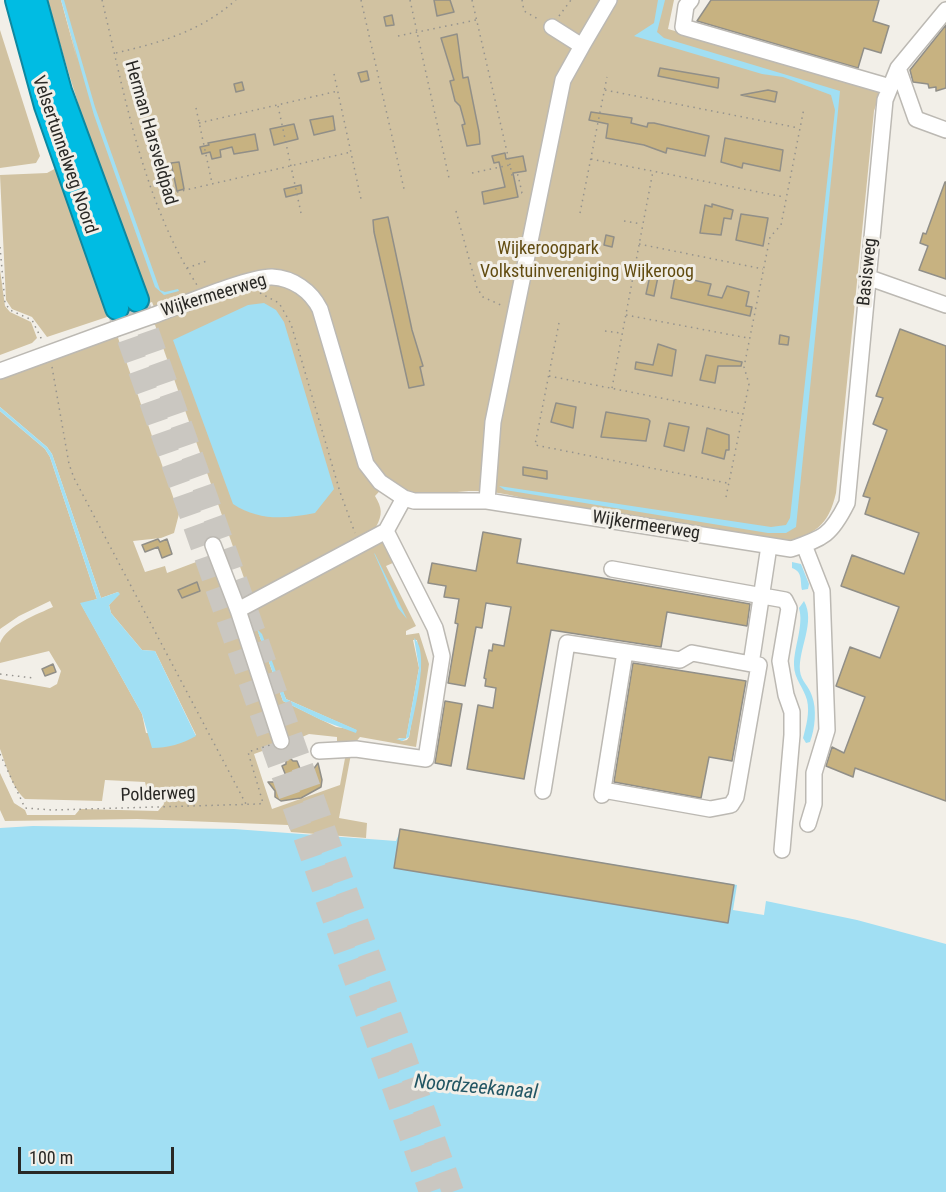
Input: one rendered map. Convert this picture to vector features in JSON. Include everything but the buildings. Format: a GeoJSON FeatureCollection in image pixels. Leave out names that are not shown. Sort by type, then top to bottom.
{"type":"FeatureCollection","features":[{"type":"Feature","properties":{"kind":"highway","name":"Velsertunnelweg Noord"},"geometry":{"type":"LineString","coordinates":[[17,0],[46,106],[130,313]]}},
{"type":"Feature","properties":{"kind":"highway","name":"Velsertunnelweg Noord"},"geometry":{"type":"LineString","coordinates":[[35,0],[60,91],[130,313]]}},
{"type":"Feature","properties":{"kind":"street"},"geometry":{"type":"LineString","coordinates":[[487,501],[493,422],[563,80],[609,0]]}},
{"type":"Feature","properties":{"kind":"street"},"geometry":{"type":"LineString","coordinates":[[691,0],[686,6],[683,27],[890,87]]}},
{"type":"Feature","properties":{"kind":"street","name":"Basisweg"},"geometry":{"type":"LineString","coordinates":[[810,543],[835,527],[847,503],[885,100],[898,68],[946,10]]}},
{"type":"Feature","properties":{"kind":"street"},"geometry":{"type":"LineString","coordinates":[[552,27],[582,46]]}},
{"type":"Feature","properties":{"kind":"street"},"geometry":{"type":"LineString","coordinates":[[898,68],[915,119],[946,130]]}},
{"type":"Feature","properties":{"kind":"street","name":"Wijkermeerweg"},"geometry":{"type":"LineString","coordinates":[[0,371],[47,354],[130,313],[204,297],[266,277],[288,280],[307,291],[320,309],[366,464],[380,483],[404,498],[425,502],[487,501],[790,549],[810,543]]}},
{"type":"Feature","properties":{"kind":"street"},"geometry":{"type":"LineString","coordinates":[[867,277],[946,305]]}},
{"type":"Feature","properties":{"kind":"street"},"geometry":{"type":"LineString","coordinates":[[238,610],[386,531],[404,498]]}},
{"type":"Feature","properties":{"kind":"street"},"geometry":{"type":"LineString","coordinates":[[319,752],[356,749],[426,759],[442,656],[435,628],[386,531]]}},
{"type":"Feature","properties":{"kind":"street"},"geometry":{"type":"LineString","coordinates":[[807,824],[814,804],[814,773],[827,730],[822,591],[810,543]]}},
{"type":"Feature","properties":{"kind":"street"},"geometry":{"type":"LineString","coordinates":[[213,545],[238,610],[281,741]]}},
{"type":"Feature","properties":{"kind":"street"},"geometry":{"type":"LineString","coordinates":[[751,664],[768,546]]}},
{"type":"Feature","properties":{"kind":"street"},"geometry":{"type":"LineString","coordinates":[[612,569],[785,600],[789,608],[780,661],[786,695],[792,712],[792,735],[782,850]]}},
{"type":"Feature","properties":{"kind":"street"},"geometry":{"type":"LineString","coordinates":[[543,791],[567,643],[680,660],[692,653],[759,665],[736,797],[731,805],[710,809],[602,793],[625,652]]}},
{"type":"Feature","properties":{"kind":"path","name":"Herman Harsveldpad"},"geometry":{"type":"LineString","coordinates":[[102,0],[146,171],[170,241],[204,297]]}},
{"type":"Feature","properties":{"kind":"path"},"geometry":{"type":"LineString","coordinates":[[115,53],[168,41],[216,17],[236,0]]}},
{"type":"Feature","properties":{"kind":"path"},"geometry":{"type":"LineString","coordinates":[[361,0],[404,189]]}},
{"type":"Feature","properties":{"kind":"path"},"geometry":{"type":"LineString","coordinates":[[410,0],[449,178]]}},
{"type":"Feature","properties":{"kind":"path"},"geometry":{"type":"LineString","coordinates":[[472,0],[512,175],[518,175],[522,193]]}},
{"type":"Feature","properties":{"kind":"path"},"geometry":{"type":"LineString","coordinates":[[522,0],[525,11],[552,27],[571,0]]}},
{"type":"Feature","properties":{"kind":"path"},"geometry":{"type":"LineString","coordinates":[[398,36],[477,19]]}},
{"type":"Feature","properties":{"kind":"path"},"geometry":{"type":"LineString","coordinates":[[334,74],[362,198]]}},
{"type":"Feature","properties":{"kind":"path"},"geometry":{"type":"LineString","coordinates":[[580,213],[607,77]]}},
{"type":"Feature","properties":{"kind":"path"},"geometry":{"type":"LineString","coordinates":[[605,90],[800,128]]}},
{"type":"Feature","properties":{"kind":"path"},"geometry":{"type":"LineString","coordinates":[[199,123],[338,91]]}},
{"type":"Feature","properties":{"kind":"path"},"geometry":{"type":"LineString","coordinates":[[278,105],[301,213]]}},
{"type":"Feature","properties":{"kind":"path"},"geometry":{"type":"LineString","coordinates":[[196,108],[212,183]]}},
{"type":"Feature","properties":{"kind":"path"},"geometry":{"type":"LineString","coordinates":[[726,497],[749,384],[744,367],[770,237],[781,225],[804,108]]}},
{"type":"Feature","properties":{"kind":"path"},"geometry":{"type":"LineString","coordinates":[[177,192],[351,152]]}},
{"type":"Feature","properties":{"kind":"path"},"geometry":{"type":"LineString","coordinates":[[591,159],[786,197]]}},
{"type":"Feature","properties":{"kind":"path"},"geometry":{"type":"LineString","coordinates":[[472,173],[510,165]]}},
{"type":"Feature","properties":{"kind":"path"},"geometry":{"type":"LineString","coordinates":[[612,388],[652,171]]}},
{"type":"Feature","properties":{"kind":"path"},"geometry":{"type":"LineString","coordinates":[[456,211],[477,288],[483,297],[495,304],[508,307]]}},
{"type":"Feature","properties":{"kind":"path"},"geometry":{"type":"LineString","coordinates":[[624,221],[642,224]]}},
{"type":"Feature","properties":{"kind":"path"},"geometry":{"type":"LineString","coordinates":[[639,244],[764,269]]}},
{"type":"Feature","properties":{"kind":"path"},"geometry":{"type":"LineString","coordinates":[[0,247],[5,303],[10,310],[28,317],[35,324],[47,354],[54,376],[69,464],[74,478],[246,804],[263,803],[248,753],[281,741]]}},
{"type":"Feature","properties":{"kind":"path"},"geometry":{"type":"LineString","coordinates":[[186,268],[207,261]]}},
{"type":"Feature","properties":{"kind":"path"},"geometry":{"type":"LineString","coordinates":[[565,267],[632,279]]}},
{"type":"Feature","properties":{"kind":"path"},"geometry":{"type":"LineString","coordinates":[[256,290],[279,303],[291,324],[350,526],[361,545]]}},
{"type":"Feature","properties":{"kind":"path"},"geometry":{"type":"LineString","coordinates":[[626,314],[750,338]]}},
{"type":"Feature","properties":{"kind":"path"},"geometry":{"type":"LineString","coordinates":[[559,323],[535,445],[729,484]]}},
{"type":"Feature","properties":{"kind":"path"},"geometry":{"type":"LineString","coordinates":[[605,331],[622,333]]}},
{"type":"Feature","properties":{"kind":"path"},"geometry":{"type":"LineString","coordinates":[[549,376],[743,414]]}},
{"type":"Feature","properties":{"kind":"path"},"geometry":{"type":"LineString","coordinates":[[0,674],[33,678]]}},
{"type":"Feature","properties":{"kind":"path","name":"Polderweg"},"geometry":{"type":"LineString","coordinates":[[0,754],[25,808],[52,810],[246,804]]}},
{"type":"Feature","properties":{"kind":"green space","name":"Volkstuinvereniging Wijkeroog"},"geometry":{"type":"Polygon","coordinates":[[[48,0],[61,0],[77,59],[62,0],[674,0],[668,29],[881,90],[874,111],[836,493],[829,514],[812,532],[783,544],[541,503],[492,492],[421,493],[410,491],[389,481],[375,496],[381,511],[376,527],[250,595],[154,322],[159,320],[152,302],[147,304],[94,153],[48,0]]]}},
{"type":"Feature","properties":{"kind":"green space"},"geometry":{"type":"Polygon","coordinates":[[[0,30],[40,156],[36,163],[0,168],[0,30]]]}},
{"type":"Feature","properties":{"kind":"green space"},"geometry":{"type":"Polygon","coordinates":[[[60,166],[110,316],[47,337],[32,317],[12,309],[6,300],[0,175],[47,173],[60,166]]]}},
{"type":"Feature","properties":{"kind":"green space"},"geometry":{"type":"Polygon","coordinates":[[[0,270],[5,306],[10,312],[31,322],[37,338],[32,343],[0,355],[0,270]]]}},
{"type":"Feature","properties":{"kind":"green space"},"geometry":{"type":"Polygon","coordinates":[[[117,335],[179,514],[174,533],[161,538],[133,541],[145,572],[165,566],[167,573],[212,556],[279,745],[254,754],[272,809],[340,785],[346,753],[351,754],[339,818],[367,823],[366,838],[291,832],[288,825],[137,819],[5,821],[0,810],[0,773],[14,803],[25,810],[27,815],[75,815],[80,809],[158,811],[164,804],[161,792],[157,796],[148,796],[145,782],[105,780],[102,801],[25,799],[16,789],[10,776],[0,749],[0,679],[50,688],[57,684],[61,671],[49,651],[0,663],[0,643],[9,631],[53,607],[50,601],[19,616],[0,629],[0,411],[45,449],[50,457],[97,599],[81,604],[142,714],[146,733],[196,735],[155,651],[142,650],[111,613],[109,605],[119,594],[118,592],[101,598],[52,454],[47,447],[0,407],[0,376],[117,335]]]}},
{"type":"Feature","properties":{"kind":"green space"},"geometry":{"type":"Polygon","coordinates":[[[375,542],[386,542],[395,562],[386,566],[416,626],[406,631],[406,635],[419,633],[429,664],[416,747],[360,737],[354,744],[337,741],[337,737],[309,734],[288,743],[247,624],[255,611],[272,599],[375,542]],[[257,629],[283,701],[336,727],[356,730],[286,699],[257,629]],[[413,640],[419,668],[406,739],[398,738],[402,741],[407,740],[409,737],[421,667],[417,640],[413,640]]]}},
{"type":"Feature","properties":{"kind":"water"},"geometry":{"type":"Polygon","coordinates":[[[61,0],[64,0],[95,107],[160,290],[165,292],[178,289],[179,291],[164,295],[155,287],[94,115],[61,0]]]}},
{"type":"Feature","properties":{"kind":"water"},"geometry":{"type":"Polygon","coordinates":[[[658,0],[665,0],[657,32],[664,38],[840,91],[796,527],[786,533],[768,533],[505,490],[499,486],[771,527],[786,525],[790,518],[835,110],[831,95],[783,77],[762,74],[634,36],[654,23],[658,0]]]}},
{"type":"Feature","properties":{"kind":"water"},"geometry":{"type":"Polygon","coordinates":[[[264,303],[276,310],[284,322],[334,489],[315,513],[293,517],[262,516],[233,504],[173,340],[248,305],[264,303]]]}},
{"type":"Feature","properties":{"kind":"water"},"geometry":{"type":"Polygon","coordinates":[[[0,407],[47,447],[52,454],[101,598],[118,592],[120,594],[109,605],[111,613],[142,650],[155,651],[196,736],[175,745],[152,748],[142,714],[80,603],[97,599],[50,457],[45,449],[0,411],[0,407]]]}},
{"type":"Feature","properties":{"kind":"water"},"geometry":{"type":"Polygon","coordinates":[[[375,554],[407,619],[398,608],[375,554]]]}},
{"type":"Feature","properties":{"kind":"water"},"geometry":{"type":"Polygon","coordinates":[[[792,562],[801,564],[809,584],[808,589],[802,590],[799,574],[792,568],[792,562]]]}},
{"type":"Feature","properties":{"kind":"water"},"geometry":{"type":"Polygon","coordinates":[[[804,601],[808,618],[800,671],[814,701],[815,713],[812,737],[810,742],[806,743],[803,738],[808,705],[794,665],[800,622],[799,608],[804,601]]]}},
{"type":"Feature","properties":{"kind":"water"},"geometry":{"type":"Polygon","coordinates":[[[257,629],[262,634],[286,699],[357,730],[356,733],[321,720],[283,701],[257,629]]]}},
{"type":"Feature","properties":{"kind":"water"},"geometry":{"type":"Polygon","coordinates":[[[414,638],[419,645],[421,670],[409,737],[402,741],[396,739],[406,738],[419,668],[414,638]]]}},
{"type":"Feature","properties":{"kind":"water","name":"Noordzeekanaal"},"geometry":{"type":"Polygon","coordinates":[[[33,826],[234,829],[396,841],[401,829],[737,885],[733,910],[764,915],[766,901],[857,920],[946,944],[946,1192],[0,1192],[0,828],[33,826]]]}},
{"type":"Feature","properties":{"kind":"tunnel"},"geometry":{"type":"LineString","coordinates":[[137,300],[453,1192]]}},
{"type":"Feature","properties":{"kind":"tunnel"},"geometry":{"type":"LineString","coordinates":[[117,308],[430,1192]]}},
{"type":"Feature","properties":{"kind":"park label","name":"Wijkeroogpark"},"geometry":{"type":"Point","coordinates":[548,249]}}]}
